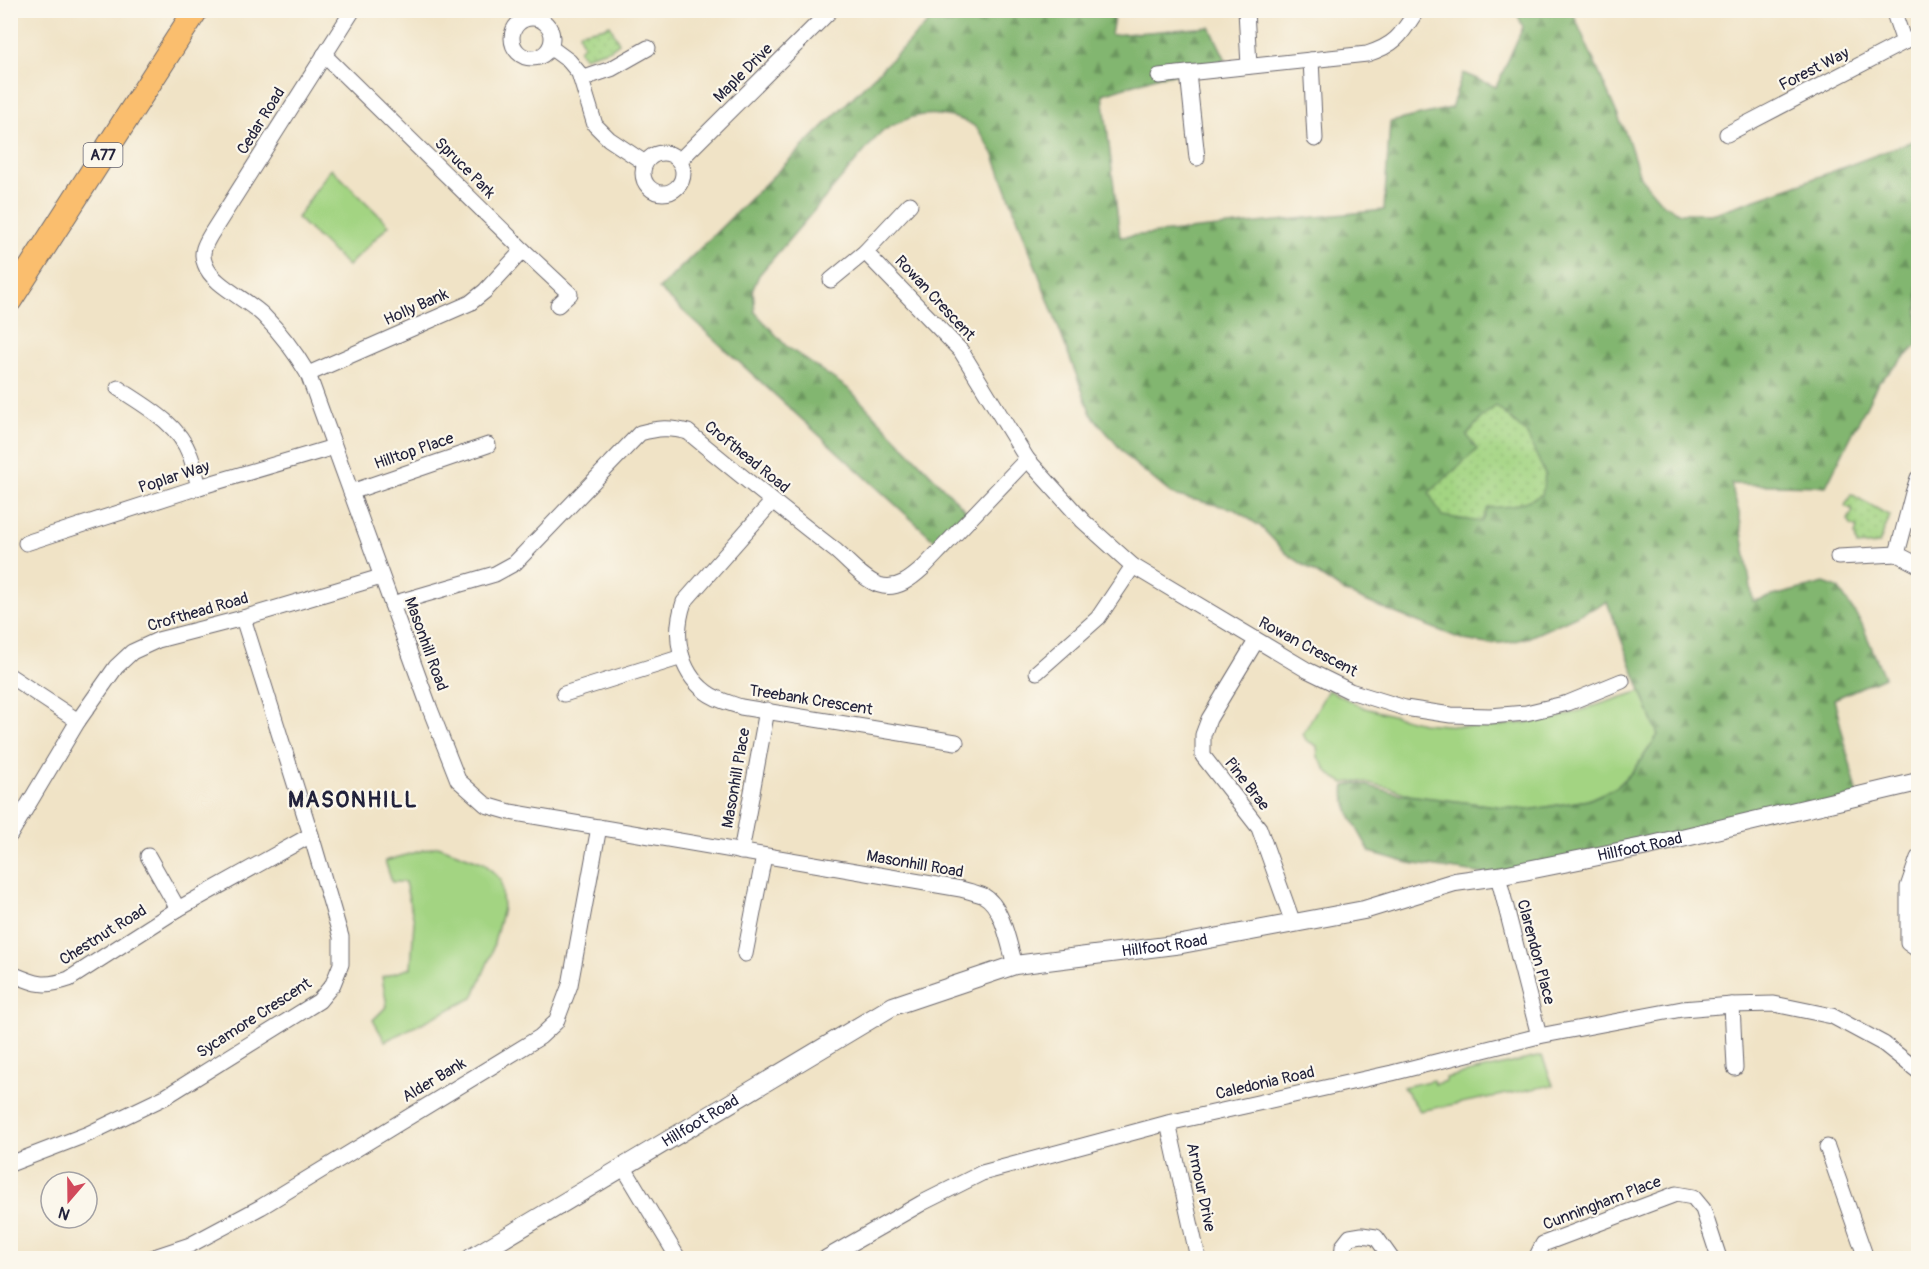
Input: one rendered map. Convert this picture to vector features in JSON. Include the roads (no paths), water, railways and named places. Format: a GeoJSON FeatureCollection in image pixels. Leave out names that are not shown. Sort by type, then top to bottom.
{"type":"FeatureCollection","features":[{"type":"Feature","properties":{"kind":"highway","name":"A77"},"geometry":{"type":"LineString","coordinates":[[10,300],[196,10]]}},
{"type":"Feature","properties":{"kind":"street","name":"Cedar Road"},"geometry":{"type":"LineString","coordinates":[[202,253],[211,234],[353,10]]}},
{"type":"Feature","properties":{"kind":"street","name":"Maple Drive"},"geometry":{"type":"LineString","coordinates":[[680,161],[831,10]]}},
{"type":"Feature","properties":{"kind":"street"},"geometry":{"type":"LineString","coordinates":[[1246,10],[1249,66]]}},
{"type":"Feature","properties":{"kind":"street"},"geometry":{"type":"LineString","coordinates":[[1159,76],[1367,54],[1385,49],[1399,38],[1417,10]]}},
{"type":"Feature","properties":{"kind":"street"},"geometry":{"type":"LineString","coordinates":[[1893,10],[1911,40]]}},
{"type":"Feature","properties":{"kind":"street"},"geometry":{"type":"LineString","coordinates":[[543,15],[551,31],[550,47],[546,52],[534,58],[521,55],[513,45],[513,31],[516,25],[527,18],[543,15]]}},
{"type":"Feature","properties":{"kind":"street","name":"Forest Way"},"geometry":{"type":"LineString","coordinates":[[1727,134],[1911,40]]}},
{"type":"Feature","properties":{"kind":"street"},"geometry":{"type":"LineString","coordinates":[[550,47],[569,61],[579,73],[594,124],[609,140],[645,163]]}},
{"type":"Feature","properties":{"kind":"street"},"geometry":{"type":"LineString","coordinates":[[581,79],[611,69],[648,48]]}},
{"type":"Feature","properties":{"kind":"street","name":"Spruce Park"},"geometry":{"type":"LineString","coordinates":[[324,55],[570,294],[558,305]]}},
{"type":"Feature","properties":{"kind":"street"},"geometry":{"type":"LineString","coordinates":[[1311,60],[1315,139]]}},
{"type":"Feature","properties":{"kind":"street"},"geometry":{"type":"LineString","coordinates":[[1188,73],[1197,158]]}},
{"type":"Feature","properties":{"kind":"street"},"geometry":{"type":"LineString","coordinates":[[662,153],[672,154],[683,167],[682,182],[672,191],[657,192],[646,184],[643,177],[645,163],[652,156],[662,153]]}},
{"type":"Feature","properties":{"kind":"street"},"geometry":{"type":"LineString","coordinates":[[831,280],[865,252],[910,204]]}},
{"type":"Feature","properties":{"kind":"street","name":"Holly Bank"},"geometry":{"type":"LineString","coordinates":[[308,374],[470,303],[485,291],[523,250]]}},
{"type":"Feature","properties":{"kind":"street","name":"Rowan Crescent"},"geometry":{"type":"LineString","coordinates":[[865,252],[961,351],[1027,459],[1083,521],[1132,566],[1307,670],[1350,691],[1405,708],[1450,715],[1490,716],[1526,713],[1568,703],[1622,681]]}},
{"type":"Feature","properties":{"kind":"street","name":"Masonhill Road"},"geometry":{"type":"LineString","coordinates":[[202,253],[211,276],[261,313],[283,336],[308,374],[381,577],[458,780],[486,805],[510,812],[961,889],[985,896],[994,906],[1002,921],[1015,965]]}},
{"type":"Feature","properties":{"kind":"street"},"geometry":{"type":"LineString","coordinates":[[118,388],[171,424],[189,453],[199,487]]}},
{"type":"Feature","properties":{"kind":"street","name":"Crofthead Road"},"geometry":{"type":"LineString","coordinates":[[392,604],[495,574],[515,563],[640,433],[656,428],[688,432],[868,579],[881,586],[897,586],[910,580],[1027,459]]}},
{"type":"Feature","properties":{"kind":"street","name":"Hilltop Place"},"geometry":{"type":"LineString","coordinates":[[351,492],[488,445]]}},
{"type":"Feature","properties":{"kind":"street","name":"Poplar Way"},"geometry":{"type":"LineString","coordinates":[[26,543],[199,487],[334,447]]}},
{"type":"Feature","properties":{"kind":"street"},"geometry":{"type":"LineString","coordinates":[[1897,554],[1918,478]]}},
{"type":"Feature","properties":{"kind":"street","name":"Treebank Crescent"},"geometry":{"type":"LineString","coordinates":[[772,502],[684,602],[679,616],[677,638],[682,657],[691,675],[706,692],[741,707],[956,742]]}},
{"type":"Feature","properties":{"kind":"street"},"geometry":{"type":"LineString","coordinates":[[1838,557],[1897,554],[1918,566]]}},
{"type":"Feature","properties":{"kind":"street"},"geometry":{"type":"LineString","coordinates":[[1037,672],[1098,618],[1132,566]]}},
{"type":"Feature","properties":{"kind":"street","name":"Crofthead Road"},"geometry":{"type":"LineString","coordinates":[[10,835],[78,721],[116,667],[132,652],[158,640],[243,618],[381,577]]}},
{"type":"Feature","properties":{"kind":"street","name":"Sycamore Crescent"},"geometry":{"type":"LineString","coordinates":[[10,1164],[88,1134],[165,1097],[319,1001],[333,984],[341,964],[341,937],[243,618]]}},
{"type":"Feature","properties":{"kind":"street","name":"Pine Brae"},"geometry":{"type":"LineString","coordinates":[[1256,641],[1209,719],[1203,735],[1203,756],[1259,828],[1293,923]]}},
{"type":"Feature","properties":{"kind":"street"},"geometry":{"type":"LineString","coordinates":[[564,694],[682,657]]}},
{"type":"Feature","properties":{"kind":"street"},"geometry":{"type":"LineString","coordinates":[[10,676],[78,721]]}},
{"type":"Feature","properties":{"kind":"street","name":"Masonhill Place"},"geometry":{"type":"LineString","coordinates":[[741,852],[767,710]]}},
{"type":"Feature","properties":{"kind":"street","name":"Hillfoot Road"},"geometry":{"type":"LineString","coordinates":[[471,1258],[893,1006],[1015,965],[1182,944],[1364,910],[1455,882],[1498,876],[1648,846],[1918,782]]}},
{"type":"Feature","properties":{"kind":"street","name":"Alder Bank"},"geometry":{"type":"LineString","coordinates":[[151,1258],[190,1245],[261,1207],[540,1037],[556,1022],[570,985],[599,827]]}},
{"type":"Feature","properties":{"kind":"street","name":"Chestnut Road"},"geometry":{"type":"LineString","coordinates":[[10,973],[36,984],[51,985],[69,979],[178,909],[311,835]]}},
{"type":"Feature","properties":{"kind":"street"},"geometry":{"type":"LineString","coordinates":[[147,856],[178,909]]}},
{"type":"Feature","properties":{"kind":"street"},"geometry":{"type":"LineString","coordinates":[[745,954],[764,856]]}},
{"type":"Feature","properties":{"kind":"street"},"geometry":{"type":"LineString","coordinates":[[1918,858],[1908,888],[1908,943],[1918,950]]}},
{"type":"Feature","properties":{"kind":"street","name":"Clarendon Place"},"geometry":{"type":"LineString","coordinates":[[1498,876],[1539,1036]]}},
{"type":"Feature","properties":{"kind":"street","name":"Caledonia Road"},"geometry":{"type":"LineString","coordinates":[[826,1258],[922,1203],[981,1173],[1168,1123],[1392,1073],[1539,1036],[1682,1009],[1774,1004],[1832,1016],[1884,1044],[1918,1071]]}},
{"type":"Feature","properties":{"kind":"street"},"geometry":{"type":"LineString","coordinates":[[1732,1005],[1735,1068]]}},
{"type":"Feature","properties":{"kind":"street","name":"Armour Drive"},"geometry":{"type":"LineString","coordinates":[[1168,1123],[1198,1258]]}},
{"type":"Feature","properties":{"kind":"street"},"geometry":{"type":"LineString","coordinates":[[1827,1147],[1866,1258]]}},
{"type":"Feature","properties":{"kind":"street"},"geometry":{"type":"LineString","coordinates":[[624,1168],[678,1258]]}},
{"type":"Feature","properties":{"kind":"street","name":"Cunningham Place"},"geometry":{"type":"LineString","coordinates":[[1536,1258],[1543,1244],[1676,1194],[1693,1197],[1703,1209],[1719,1258]]}},
{"type":"Feature","properties":{"kind":"street"},"geometry":{"type":"LineString","coordinates":[[1342,1258],[1342,1246],[1350,1237],[1362,1235],[1376,1237],[1391,1258]]}},
{"type":"Feature","properties":{"kind":"district","name":"MASONHILL"},"geometry":{"type":"Point","coordinates":[353,800]}}]}
